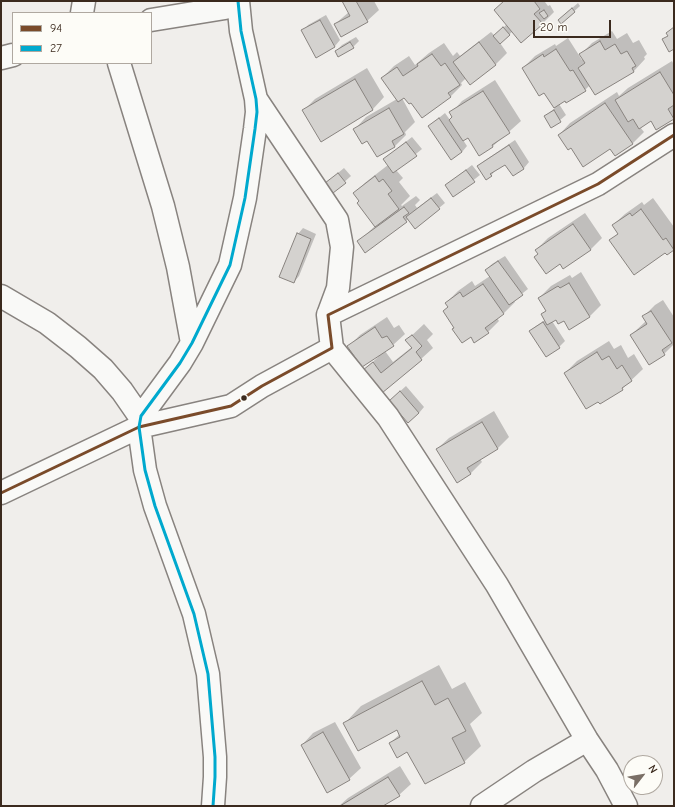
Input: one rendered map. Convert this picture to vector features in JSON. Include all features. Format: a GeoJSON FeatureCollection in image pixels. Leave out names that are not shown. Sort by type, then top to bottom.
{"type":"FeatureCollection","features":[{"type":"Feature","properties":{"kind":"street"},"geometry":{"type":"LineString","coordinates":[[82,12],[84,1]]}},
{"type":"Feature","properties":{"kind":"street"},"geometry":{"type":"LineString","coordinates":[[140,422],[180,364],[192,343],[230,265],[244,198],[256,118],[256,99],[241,31],[228,3],[152,20]]}},
{"type":"Feature","properties":{"kind":"street"},"geometry":{"type":"LineString","coordinates":[[1,58],[12,55]]}},
{"type":"Feature","properties":{"kind":"street"},"geometry":{"type":"LineString","coordinates":[[119,64],[163,206],[178,267],[192,343]]}},
{"type":"Feature","properties":{"kind":"street"},"geometry":{"type":"LineString","coordinates":[[256,99],[337,220],[342,247],[338,288],[328,315],[332,348],[388,417],[497,585],[587,740],[607,770],[626,806]]}},
{"type":"Feature","properties":{"kind":"street"},"geometry":{"type":"LineString","coordinates":[[328,315],[598,184],[674,135]]}},
{"type":"Feature","properties":{"kind":"street"},"geometry":{"type":"LineString","coordinates":[[1,296],[47,323],[78,347],[102,369],[122,391],[140,417],[145,470],[155,506],[194,614],[208,674],[215,757],[213,806]]}},
{"type":"Feature","properties":{"kind":"street"},"geometry":{"type":"LineString","coordinates":[[1,493],[140,422],[231,406],[262,386],[332,348]]}},
{"type":"Feature","properties":{"kind":"street"},"geometry":{"type":"LineString","coordinates":[[482,806],[534,771],[587,740]]}},
{"type":"Feature","properties":{"kind":"building"},"geometry":{"type":"Polygon","coordinates":[[[342,1],[356,1],[368,22],[341,37],[334,24],[350,16],[342,1]]]}},
{"type":"Feature","properties":{"kind":"building"},"geometry":{"type":"Polygon","coordinates":[[[504,1],[534,1],[540,9],[534,14],[543,24],[521,43],[494,10],[504,1]]]}},
{"type":"Feature","properties":{"kind":"building"},"geometry":{"type":"Polygon","coordinates":[[[572,8],[575,12],[561,24],[558,20],[572,8]]]}},
{"type":"Feature","properties":{"kind":"building"},"geometry":{"type":"Polygon","coordinates":[[[544,10],[548,16],[544,19],[539,13],[544,10]]]}},
{"type":"Feature","properties":{"kind":"building"},"geometry":{"type":"Polygon","coordinates":[[[320,20],[335,47],[316,58],[301,30],[320,20]]]}},
{"type":"Feature","properties":{"kind":"building"},"geometry":{"type":"Polygon","coordinates":[[[503,27],[510,35],[500,44],[493,36],[503,27]]]}},
{"type":"Feature","properties":{"kind":"building"},"geometry":{"type":"Polygon","coordinates":[[[674,27],[674,49],[669,52],[662,39],[668,36],[666,33],[674,27]]]}},
{"type":"Feature","properties":{"kind":"building"},"geometry":{"type":"Polygon","coordinates":[[[600,41],[605,50],[615,44],[621,54],[627,51],[636,66],[632,68],[634,72],[595,95],[578,68],[585,63],[579,54],[600,41]]]}},
{"type":"Feature","properties":{"kind":"building"},"geometry":{"type":"Polygon","coordinates":[[[350,42],[354,48],[338,57],[335,51],[350,42]]]}},
{"type":"Feature","properties":{"kind":"building"},"geometry":{"type":"Polygon","coordinates":[[[479,42],[496,65],[470,85],[453,62],[479,42]]]}},
{"type":"Feature","properties":{"kind":"building"},"geometry":{"type":"Polygon","coordinates":[[[556,49],[570,71],[573,70],[586,91],[566,103],[565,101],[554,108],[544,93],[539,96],[522,68],[543,54],[544,57],[556,49]]]}},
{"type":"Feature","properties":{"kind":"building"},"geometry":{"type":"Polygon","coordinates":[[[432,54],[441,66],[445,63],[460,85],[448,93],[451,97],[422,118],[411,103],[409,104],[404,98],[398,102],[381,78],[397,67],[403,76],[432,54]]]}},
{"type":"Feature","properties":{"kind":"building"},"geometry":{"type":"Polygon","coordinates":[[[660,72],[674,95],[674,105],[668,109],[674,119],[656,130],[651,121],[639,129],[633,119],[628,122],[615,100],[660,72]]]}},
{"type":"Feature","properties":{"kind":"building"},"geometry":{"type":"Polygon","coordinates":[[[355,79],[373,110],[321,142],[302,110],[355,79]]]}},
{"type":"Feature","properties":{"kind":"building"},"geometry":{"type":"Polygon","coordinates":[[[483,91],[510,133],[479,156],[468,138],[463,141],[449,120],[452,117],[449,112],[483,91]]]}},
{"type":"Feature","properties":{"kind":"building"},"geometry":{"type":"Polygon","coordinates":[[[605,103],[633,144],[615,156],[610,149],[583,167],[571,148],[568,150],[558,135],[605,103]]]}},
{"type":"Feature","properties":{"kind":"building"},"geometry":{"type":"Polygon","coordinates":[[[389,108],[404,134],[392,141],[395,147],[377,157],[367,141],[362,144],[353,129],[389,108]]]}},
{"type":"Feature","properties":{"kind":"building"},"geometry":{"type":"Polygon","coordinates":[[[554,110],[561,122],[551,128],[544,116],[554,110]]]}},
{"type":"Feature","properties":{"kind":"building"},"geometry":{"type":"Polygon","coordinates":[[[439,118],[462,152],[451,160],[428,126],[439,118]]]}},
{"type":"Feature","properties":{"kind":"building"},"geometry":{"type":"Polygon","coordinates":[[[406,142],[417,156],[393,173],[383,159],[406,142]]]}},
{"type":"Feature","properties":{"kind":"building"},"geometry":{"type":"Polygon","coordinates":[[[509,145],[524,169],[513,176],[505,165],[490,174],[492,176],[486,180],[477,166],[509,145]]]}},
{"type":"Feature","properties":{"kind":"building"},"geometry":{"type":"Polygon","coordinates":[[[466,170],[475,182],[453,197],[445,185],[466,170]]]}},
{"type":"Feature","properties":{"kind":"building"},"geometry":{"type":"Polygon","coordinates":[[[338,173],[346,183],[333,193],[325,183],[338,173]]]}},
{"type":"Feature","properties":{"kind":"building"},"geometry":{"type":"Polygon","coordinates":[[[375,176],[379,182],[383,179],[392,191],[388,194],[399,209],[375,227],[357,203],[359,201],[353,193],[375,176]]]}},
{"type":"Feature","properties":{"kind":"building"},"geometry":{"type":"Polygon","coordinates":[[[431,198],[440,209],[415,229],[406,217],[431,198]]]}},
{"type":"Feature","properties":{"kind":"building"},"geometry":{"type":"Polygon","coordinates":[[[404,207],[409,213],[403,217],[407,222],[365,253],[357,241],[404,207]]]}},
{"type":"Feature","properties":{"kind":"building"},"geometry":{"type":"Polygon","coordinates":[[[641,209],[663,240],[666,238],[674,250],[667,255],[665,253],[634,275],[609,240],[618,234],[612,225],[630,213],[632,216],[641,209]]]}},
{"type":"Feature","properties":{"kind":"building"},"geometry":{"type":"Polygon","coordinates":[[[573,224],[591,250],[563,269],[560,264],[546,274],[534,257],[538,254],[535,250],[573,224]]]}},
{"type":"Feature","properties":{"kind":"building"},"geometry":{"type":"Polygon","coordinates":[[[297,233],[311,239],[294,283],[279,277],[297,233]]]}},
{"type":"Feature","properties":{"kind":"building"},"geometry":{"type":"Polygon","coordinates":[[[498,261],[523,295],[509,305],[485,270],[498,261]]]}},
{"type":"Feature","properties":{"kind":"building"},"geometry":{"type":"Polygon","coordinates":[[[569,283],[590,317],[569,330],[564,321],[558,324],[556,320],[547,325],[541,314],[546,311],[538,298],[558,286],[560,288],[569,283]]]}},
{"type":"Feature","properties":{"kind":"building"},"geometry":{"type":"Polygon","coordinates":[[[483,284],[504,314],[485,328],[489,333],[474,343],[471,337],[462,343],[452,329],[454,328],[443,311],[448,307],[445,303],[460,292],[463,297],[483,284]]]}},
{"type":"Feature","properties":{"kind":"building"},"geometry":{"type":"Polygon","coordinates":[[[651,311],[672,343],[662,350],[665,355],[649,365],[630,335],[647,324],[642,316],[651,311]]]}},
{"type":"Feature","properties":{"kind":"building"},"geometry":{"type":"Polygon","coordinates":[[[543,322],[560,348],[546,357],[529,331],[543,322]]]}},
{"type":"Feature","properties":{"kind":"building"},"geometry":{"type":"Polygon","coordinates":[[[375,327],[382,338],[387,336],[394,346],[362,367],[347,346],[375,327]]]}},
{"type":"Feature","properties":{"kind":"building"},"geometry":{"type":"Polygon","coordinates":[[[412,335],[422,346],[416,352],[422,360],[382,393],[363,370],[373,362],[381,373],[412,348],[405,340],[412,335]]]}},
{"type":"Feature","properties":{"kind":"building"},"geometry":{"type":"Polygon","coordinates":[[[597,352],[602,360],[609,356],[617,369],[622,365],[632,381],[622,388],[623,390],[600,404],[598,402],[586,409],[564,373],[597,352]]]}},
{"type":"Feature","properties":{"kind":"building"},"geometry":{"type":"Polygon","coordinates":[[[400,391],[419,413],[408,423],[389,401],[400,391]]]}},
{"type":"Feature","properties":{"kind":"building"},"geometry":{"type":"Polygon","coordinates":[[[482,422],[498,449],[467,468],[471,474],[457,483],[436,449],[482,422]]]}},
{"type":"Feature","properties":{"kind":"building"},"geometry":{"type":"Polygon","coordinates":[[[422,681],[435,705],[448,698],[466,731],[452,738],[465,763],[425,784],[407,752],[397,758],[389,743],[400,737],[397,730],[358,751],[343,723],[422,681]]]}},
{"type":"Feature","properties":{"kind":"building"},"geometry":{"type":"Polygon","coordinates":[[[323,732],[350,780],[327,793],[301,745],[323,732]]]}},
{"type":"Feature","properties":{"kind":"building"},"geometry":{"type":"Polygon","coordinates":[[[388,777],[400,796],[383,806],[340,806],[388,777]]]}},
{"type":"Feature","properties":{"kind":"transit line","name":"27"},"geometry":{"type":"LineString","coordinates":[[213,806],[215,757],[208,674],[194,614],[155,506],[145,470],[139,427],[141,416],[180,363],[192,343],[230,265],[245,198],[257,112],[256,99],[241,31],[238,1]]}},
{"type":"Feature","properties":{"kind":"transit line","name":"94"},"geometry":{"type":"LineString","coordinates":[[1,493],[139,427],[231,406],[262,386],[332,348],[328,315],[598,184],[674,135]]}}]}
